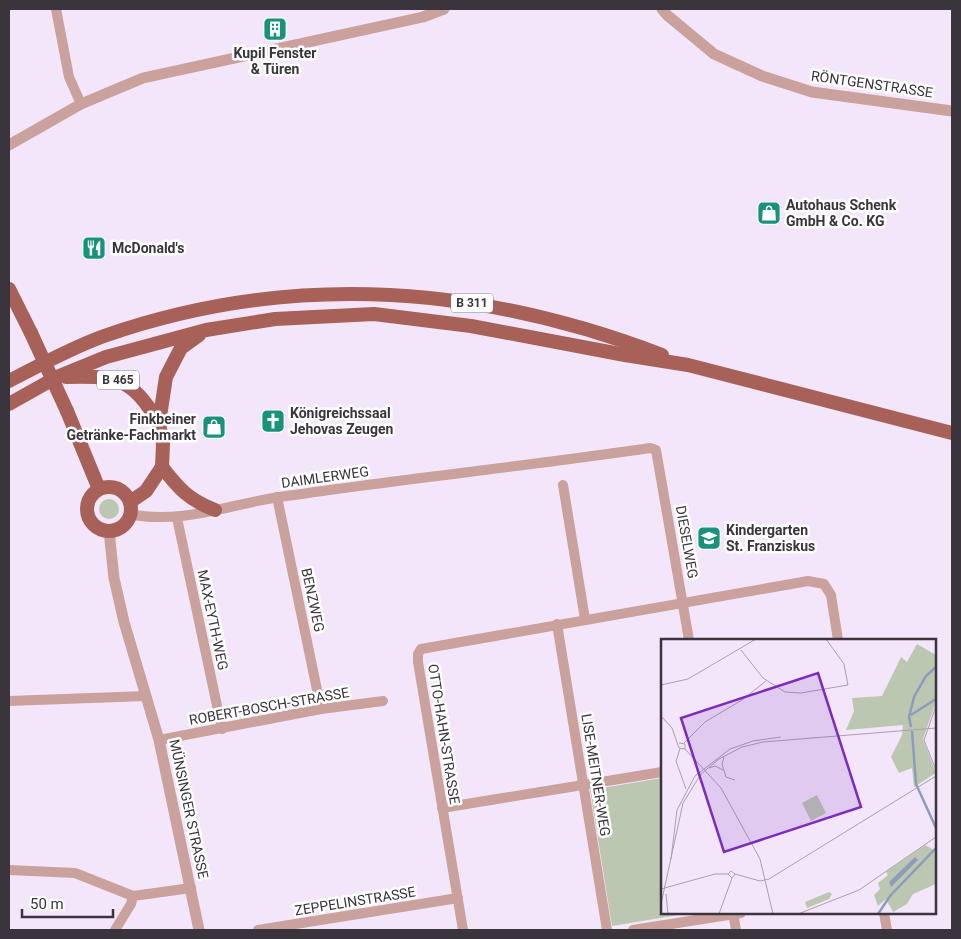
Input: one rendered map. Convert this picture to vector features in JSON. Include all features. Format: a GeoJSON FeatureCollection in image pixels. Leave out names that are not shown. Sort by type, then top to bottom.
{"type":"FeatureCollection","features":[{"type":"Feature","properties":{"kind":"main road"},"geometry":{"type":"LineString","coordinates":[[9,289],[67,411],[99,489]]}},
{"type":"Feature","properties":{"kind":"main road","name":"B 311"},"geometry":{"type":"LineString","coordinates":[[9,381],[57,356],[104,336],[156,320],[248,300],[301,295],[356,293],[412,295],[500,308],[630,343],[688,365]]}},
{"type":"Feature","properties":{"kind":"main road","name":"B 311"},"geometry":{"type":"LineString","coordinates":[[9,404],[57,377],[106,357],[206,330],[275,319],[374,314],[471,326],[688,365],[952,433]]}},
{"type":"Feature","properties":{"kind":"main road","name":"B 465"},"geometry":{"type":"LineString","coordinates":[[162,467],[163,444],[159,423],[166,377],[181,348],[206,330]]}},
{"type":"Feature","properties":{"kind":"main road","name":"B 465"},"geometry":{"type":"LineString","coordinates":[[57,377],[104,376],[118,381],[134,390],[147,403],[159,423]]}},
{"type":"Feature","properties":{"kind":"main road"},"geometry":{"type":"LineString","coordinates":[[130,508],[124,494],[116,488],[99,489],[89,498],[87,514],[97,528],[109,531],[123,526],[130,508],[146,491],[162,467],[194,502],[215,510]]}},
{"type":"Feature","properties":{"kind":"street"},"geometry":{"type":"LineString","coordinates":[[56,9],[69,77],[81,104]]}},
{"type":"Feature","properties":{"kind":"street"},"geometry":{"type":"LineString","coordinates":[[9,145],[81,104],[142,78],[423,17],[444,9]]}},
{"type":"Feature","properties":{"kind":"street","name":"RÖNTGENSTRASSE"},"geometry":{"type":"LineString","coordinates":[[662,9],[714,54],[762,76],[812,92],[952,111]]}},
{"type":"Feature","properties":{"kind":"street","name":"DAIMLERWEG"},"geometry":{"type":"LineString","coordinates":[[130,508],[143,517],[177,518],[278,497],[650,448],[656,450]]}},
{"type":"Feature","properties":{"kind":"street","name":"DIESELWEG"},"geometry":{"type":"LineString","coordinates":[[656,450],[689,639]]}},
{"type":"Feature","properties":{"kind":"street"},"geometry":{"type":"LineString","coordinates":[[563,486],[585,619]]}},
{"type":"Feature","properties":{"kind":"street","name":"BENZWEG"},"geometry":{"type":"LineString","coordinates":[[278,497],[321,709]]}},
{"type":"Feature","properties":{"kind":"street","name":"MAX-EYTH-WEG"},"geometry":{"type":"LineString","coordinates":[[177,518],[222,729]]}},
{"type":"Feature","properties":{"kind":"street","name":"MÜNSINGER STRASSE"},"geometry":{"type":"LineString","coordinates":[[109,531],[114,578],[124,622],[159,740],[191,888],[198,930]]}},
{"type":"Feature","properties":{"kind":"street","name":"OTTO-HAHN-STRASSE"},"geometry":{"type":"LineString","coordinates":[[463,930],[418,654],[421,649],[808,581],[824,584],[831,595],[838,639]]}},
{"type":"Feature","properties":{"kind":"street","name":"LISE-MEITNER-WEG"},"geometry":{"type":"LineString","coordinates":[[557,624],[607,930]]}},
{"type":"Feature","properties":{"kind":"street"},"geometry":{"type":"LineString","coordinates":[[9,701],[146,696]]}},
{"type":"Feature","properties":{"kind":"street","name":"ROBERT-BOSCH-STRASSE"},"geometry":{"type":"LineString","coordinates":[[159,740],[321,709],[383,701]]}},
{"type":"Feature","properties":{"kind":"street"},"geometry":{"type":"LineString","coordinates":[[442,808],[661,772]]}},
{"type":"Feature","properties":{"kind":"street"},"geometry":{"type":"LineString","coordinates":[[9,870],[76,873],[133,896],[191,888]]}},
{"type":"Feature","properties":{"kind":"street"},"geometry":{"type":"LineString","coordinates":[[115,930],[131,904],[133,896]]}},
{"type":"Feature","properties":{"kind":"street","name":"ZEPPELINSTRASSE"},"geometry":{"type":"LineString","coordinates":[[258,930],[316,926],[458,898]]}},
{"type":"Feature","properties":{"kind":"street"},"geometry":{"type":"LineString","coordinates":[[633,930],[730,914]]}},
{"type":"Feature","properties":{"kind":"street"},"geometry":{"type":"LineString","coordinates":[[736,914],[736,930]]}},
{"type":"Feature","properties":{"kind":"street"},"geometry":{"type":"LineString","coordinates":[[884,914],[887,930]]}},
{"type":"Feature","properties":{"kind":"green space"},"geometry":{"type":"Polygon","coordinates":[[[105,499],[113,499],[119,505],[119,513],[113,519],[105,519],[99,513],[99,505],[105,499]]]}},
{"type":"Feature","properties":{"kind":"green space"},"geometry":{"type":"Polygon","coordinates":[[[661,778],[661,914],[684,914],[612,926],[590,790],[661,778]]]}},
{"type":"Feature","properties":{"kind":"place","name":"Kupil Fenster & Türen"},"geometry":{"type":"Point","coordinates":[275,29]}},
{"type":"Feature","properties":{"kind":"place","name":"Autohaus Schenk GmbH & Co. KG"},"geometry":{"type":"Point","coordinates":[769,213]}},
{"type":"Feature","properties":{"kind":"place","name":"McDonald's"},"geometry":{"type":"Point","coordinates":[94,248]}},
{"type":"Feature","properties":{"kind":"place","name":"Königreichssaal Jehovas Zeugen"},"geometry":{"type":"Point","coordinates":[273,421]}},
{"type":"Feature","properties":{"kind":"place","name":"Finkbeiner Getränke-Fachmarkt"},"geometry":{"type":"Point","coordinates":[214,427]}},
{"type":"Feature","properties":{"kind":"place","name":"Kindergarten St. Franziskus"},"geometry":{"type":"Point","coordinates":[709,538]}}]}
